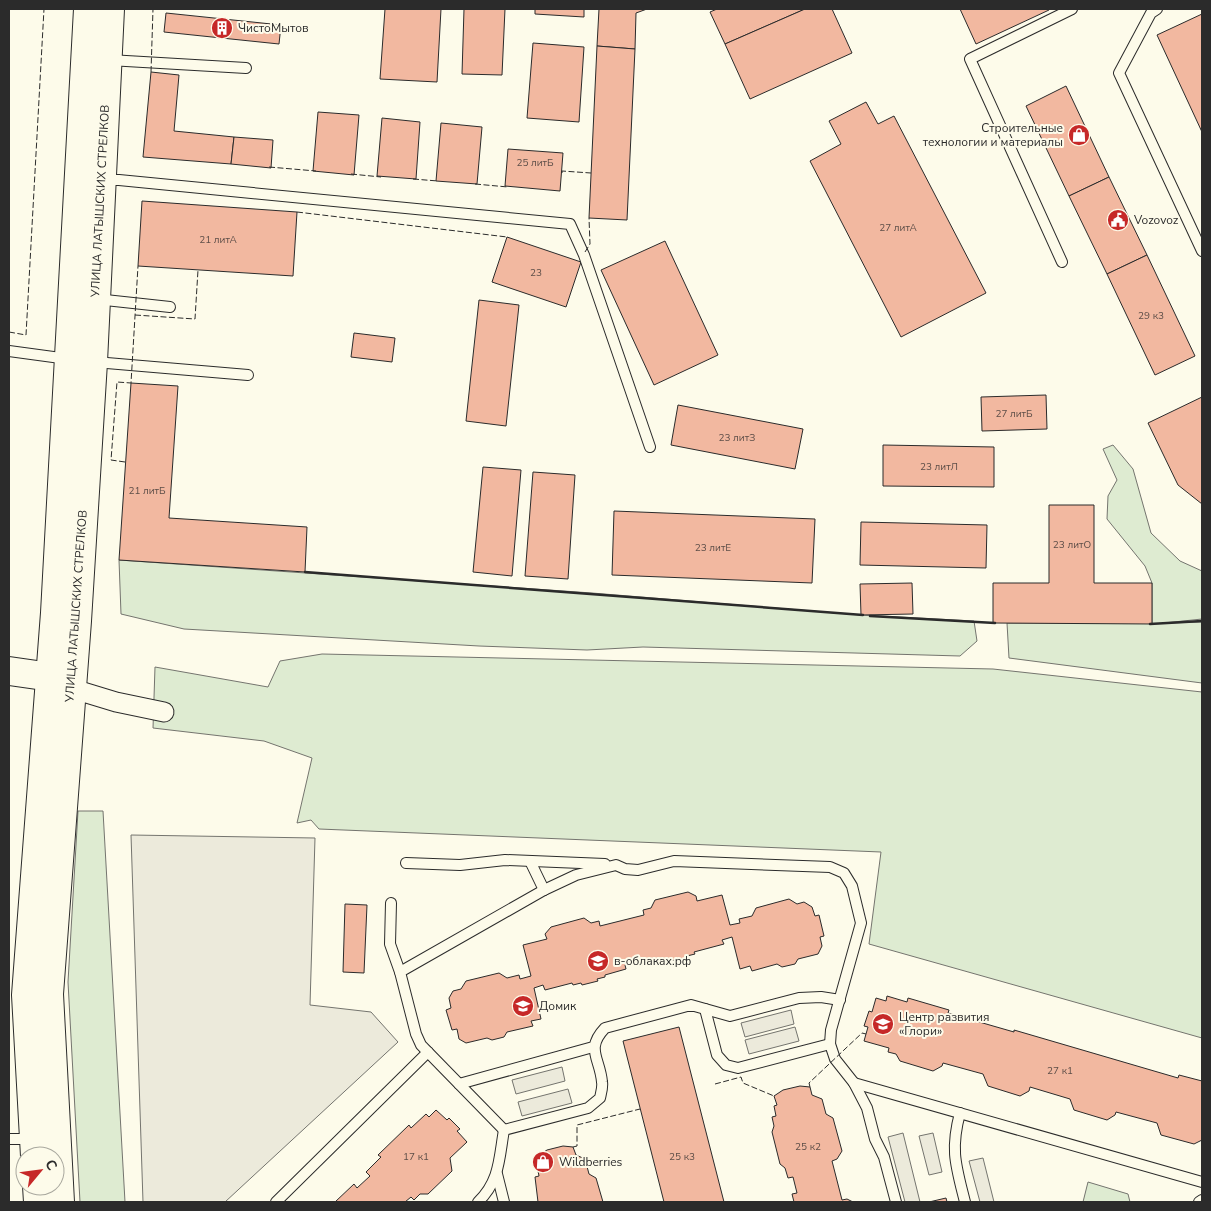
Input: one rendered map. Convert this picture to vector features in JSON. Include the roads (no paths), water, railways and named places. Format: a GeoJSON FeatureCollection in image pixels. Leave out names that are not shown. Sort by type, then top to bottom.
{"type":"FeatureCollection","features":[{"type":"Feature","properties":{"kind":"street","name":"УЛИЦА ЛАТЫШСКИХ СТРЕЛКОВ"},"geometry":{"type":"LineString","coordinates":[[26,1145],[26,995],[57,686],[77,620],[81,361],[96,59],[88,9]]}},
{"type":"Feature","properties":{"kind":"street","name":"УЛИЦА ЛАТЫШСКИХ СТРЕЛКОВ"},"geometry":{"type":"LineString","coordinates":[[96,59],[110,9]]}},
{"type":"Feature","properties":{"kind":"street","name":"УЛИЦА ЛАТЫШСКИХ СТРЕЛКОВ"},"geometry":{"type":"LineString","coordinates":[[81,361],[95,299],[90,179]]}},
{"type":"Feature","properties":{"kind":"street"},"geometry":{"type":"LineString","coordinates":[[9,671],[116,702],[164,712]]}},
{"type":"Feature","properties":{"kind":"street","name":"УЛИЦА ЛАТЫШСКИХ СТРЕЛКОВ"},"geometry":{"type":"LineString","coordinates":[[57,686],[65,789],[57,868],[49,994],[60,1202]]}},
{"type":"Feature","properties":{"kind":"street"},"geometry":{"type":"LineString","coordinates":[[9,689],[57,686]]}},
{"type":"Feature","properties":{"kind":"lane"},"geometry":{"type":"LineString","coordinates":[[1062,262],[970,59],[1072,9]]}},
{"type":"Feature","properties":{"kind":"lane"},"geometry":{"type":"LineString","coordinates":[[1157,9],[1151,13],[1119,73],[1202,251]]}},
{"type":"Feature","properties":{"kind":"lane"},"geometry":{"type":"LineString","coordinates":[[96,59],[246,68]]}},
{"type":"Feature","properties":{"kind":"lane"},"geometry":{"type":"LineString","coordinates":[[90,179],[129,181],[570,224],[584,255],[650,447]]}},
{"type":"Feature","properties":{"kind":"lane"},"geometry":{"type":"LineString","coordinates":[[95,299],[170,307]]}},
{"type":"Feature","properties":{"kind":"lane"},"geometry":{"type":"LineString","coordinates":[[9,351],[81,361],[248,375]]}},
{"type":"Feature","properties":{"kind":"lane"},"geometry":{"type":"LineString","coordinates":[[406,863],[460,866],[505,860],[616,865],[625,869],[638,870],[674,860],[830,867],[844,873],[852,886],[861,923],[831,1030],[830,1044],[835,1059],[854,1083],[867,1108],[875,1139],[884,1157],[896,1202]]}},
{"type":"Feature","properties":{"kind":"lane"},"geometry":{"type":"LineString","coordinates":[[530,862],[544,890]]}},
{"type":"Feature","properties":{"kind":"lane"},"geometry":{"type":"LineString","coordinates":[[400,972],[544,890],[576,875],[616,865]]}},
{"type":"Feature","properties":{"kind":"lane"},"geometry":{"type":"LineString","coordinates":[[391,902],[390,944],[392,956],[400,972],[416,1034],[428,1052],[504,1130]]}},
{"type":"Feature","properties":{"kind":"lane"},"geometry":{"type":"LineString","coordinates":[[504,1130],[588,1108],[600,1098],[603,1082],[593,1048],[596,1037],[605,1028],[691,1005],[730,1016],[799,998],[821,997],[840,1000]]}},
{"type":"Feature","properties":{"kind":"lane"},"geometry":{"type":"LineString","coordinates":[[705,1009],[717,1055],[726,1065],[738,1068],[830,1044]]}},
{"type":"Feature","properties":{"kind":"lane"},"geometry":{"type":"LineString","coordinates":[[459,1084],[593,1048]]}},
{"type":"Feature","properties":{"kind":"lane"},"geometry":{"type":"LineString","coordinates":[[276,1202],[428,1052]]}},
{"type":"Feature","properties":{"kind":"lane"},"geometry":{"type":"LineString","coordinates":[[854,1083],[1202,1182]]}},
{"type":"Feature","properties":{"kind":"lane"},"geometry":{"type":"LineString","coordinates":[[960,1113],[954,1135],[954,1156],[966,1202]]}},
{"type":"Feature","properties":{"kind":"lane"},"geometry":{"type":"LineString","coordinates":[[478,1202],[490,1191],[497,1174],[504,1130]]}},
{"type":"Feature","properties":{"kind":"lane"},"geometry":{"type":"LineString","coordinates":[[497,1174],[504,1202]]}},
{"type":"Feature","properties":{"kind":"place","name":"ЧистоМытов"},"geometry":{"type":"Point","coordinates":[222,28]}},
{"type":"Feature","properties":{"kind":"place","name":"Строительные технологии и материалы"},"geometry":{"type":"Point","coordinates":[1079,135]}},
{"type":"Feature","properties":{"kind":"place","name":"Vozovoz"},"geometry":{"type":"Point","coordinates":[1118,220]}},
{"type":"Feature","properties":{"kind":"place","name":"в-облаках.рф"},"geometry":{"type":"Point","coordinates":[598,961]}},
{"type":"Feature","properties":{"kind":"place","name":"Домик"},"geometry":{"type":"Point","coordinates":[523,1006]}},
{"type":"Feature","properties":{"kind":"place","name":"Центр развития «Глори»"},"geometry":{"type":"Point","coordinates":[883,1024]}},
{"type":"Feature","properties":{"kind":"place","name":"Wildberries"},"geometry":{"type":"Point","coordinates":[543,1162]}}]}
